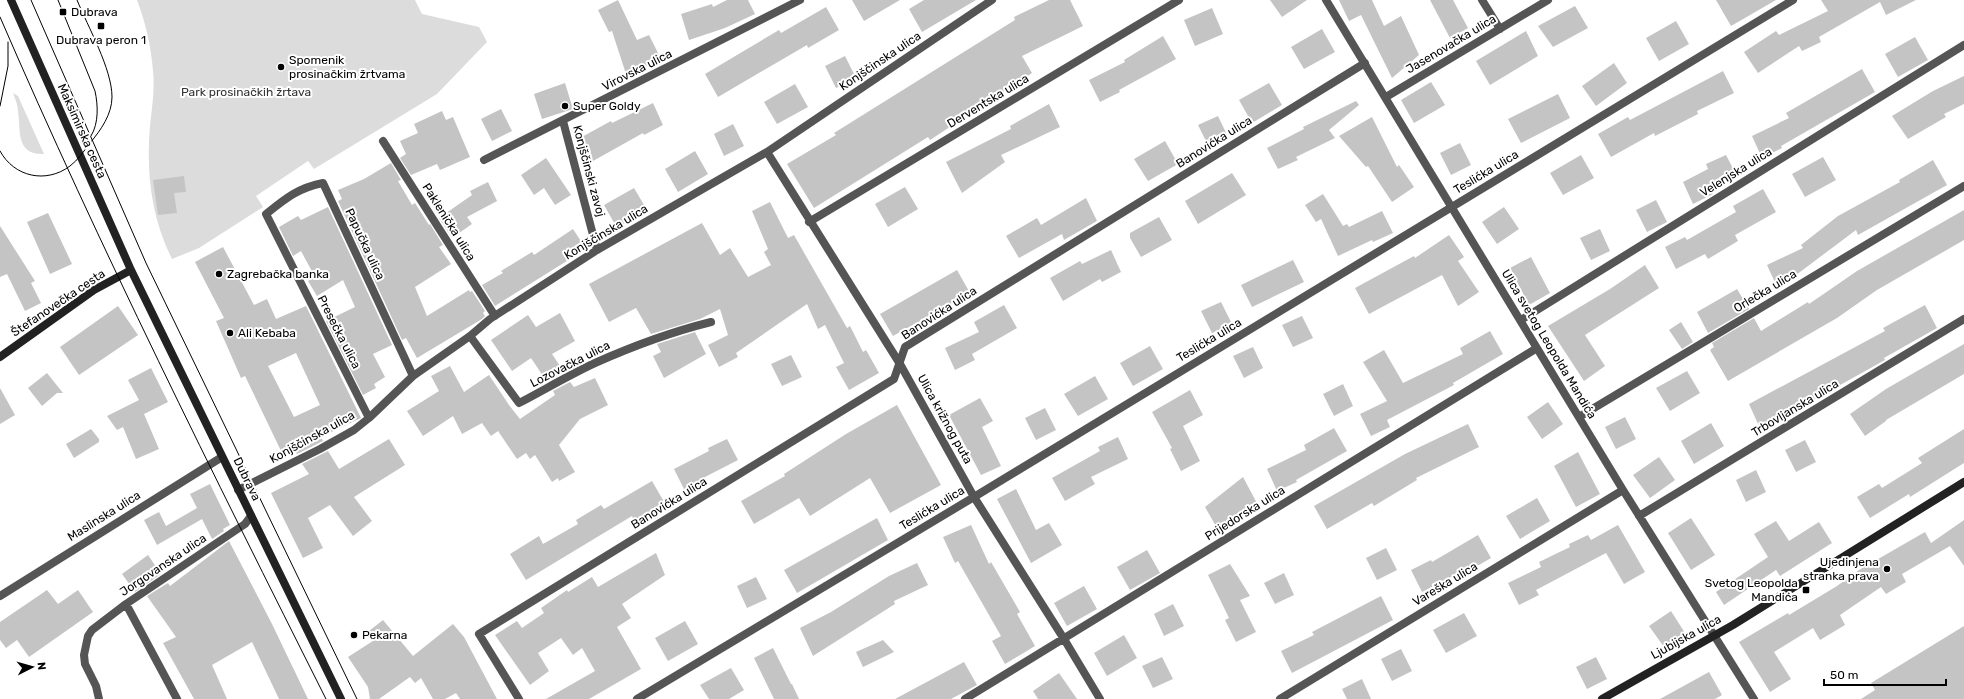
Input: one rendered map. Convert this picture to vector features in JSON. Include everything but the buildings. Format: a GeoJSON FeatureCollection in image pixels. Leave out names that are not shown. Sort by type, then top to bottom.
{"type":"FeatureCollection","features":[{"type":"Feature","properties":{"kind":"main road","name":"Maksimirska cesta"},"geometry":{"type":"LineString","coordinates":[[11,0],[131,270]]}},
{"type":"Feature","properties":{"kind":"main road","name":"Štefanovečka cesta"},"geometry":{"type":"LineString","coordinates":[[0,357],[94,290],[131,270]]}},
{"type":"Feature","properties":{"kind":"main road","name":"Dubrava"},"geometry":{"type":"LineString","coordinates":[[131,270],[341,699]]}},
{"type":"Feature","properties":{"kind":"main road","name":"Ljubijska ulica"},"geometry":{"type":"LineString","coordinates":[[1602,699],[1714,636],[1964,482]]}},
{"type":"Feature","properties":{"kind":"street","name":"Virovska ulica"},"geometry":{"type":"LineString","coordinates":[[484,160],[800,0]]}},
{"type":"Feature","properties":{"kind":"street","name":"Konjščinska ulica"},"geometry":{"type":"LineString","coordinates":[[238,490],[320,449],[354,430],[369,418],[413,376],[470,336],[494,316],[597,250],[767,152],[992,0]]}},
{"type":"Feature","properties":{"kind":"street","name":"Derventska ulica"},"geometry":{"type":"LineString","coordinates":[[809,222],[1179,0]]}},
{"type":"Feature","properties":{"kind":"street","name":"Ulica svetog Leopolda Mandića"},"geometry":{"type":"LineString","coordinates":[[1326,0],[1623,490],[1754,699]]}},
{"type":"Feature","properties":{"kind":"street"},"geometry":{"type":"LineString","coordinates":[[1482,0],[1500,29]]}},
{"type":"Feature","properties":{"kind":"street","name":"Jasenovačka ulica"},"geometry":{"type":"LineString","coordinates":[[1386,97],[1548,0]]}},
{"type":"Feature","properties":{"kind":"street","name":"Teslićka ulica"},"geometry":{"type":"LineString","coordinates":[[637,699],[974,497],[1793,0]]}},
{"type":"Feature","properties":{"kind":"street","name":"Velenjska ulica"},"geometry":{"type":"LineString","coordinates":[[1521,320],[1964,45]]}},
{"type":"Feature","properties":{"kind":"street","name":"Banovićka ulica"},"geometry":{"type":"LineString","coordinates":[[519,699],[479,634],[894,379],[905,347],[1365,63]]}},
{"type":"Feature","properties":{"kind":"street","name":"Konjščinski zavoj"},"geometry":{"type":"LineString","coordinates":[[563,121],[597,250]]}},
{"type":"Feature","properties":{"kind":"street","name":"Paklenička ulica"},"geometry":{"type":"LineString","coordinates":[[383,141],[494,316]]}},
{"type":"Feature","properties":{"kind":"street","name":"Ulica križnog puta"},"geometry":{"type":"LineString","coordinates":[[767,152],[809,222],[900,364],[974,497],[1064,639],[1100,699]]}},
{"type":"Feature","properties":{"kind":"street","name":"Papučka ulica"},"geometry":{"type":"LineString","coordinates":[[266,214],[288,196],[307,186],[324,183],[413,376]]}},
{"type":"Feature","properties":{"kind":"street","name":"Orlečka ulica"},"geometry":{"type":"LineString","coordinates":[[1579,417],[1964,186]]}},
{"type":"Feature","properties":{"kind":"street","name":"Presečka ulica"},"geometry":{"type":"LineString","coordinates":[[266,214],[369,418]]}},
{"type":"Feature","properties":{"kind":"street","name":"Trbovljanska ulica"},"geometry":{"type":"LineString","coordinates":[[1639,516],[1964,319]]}},
{"type":"Feature","properties":{"kind":"street","name":"Lozovačka ulica"},"geometry":{"type":"LineString","coordinates":[[470,336],[519,403],[594,364],[636,346],[675,331],[711,322]]}},
{"type":"Feature","properties":{"kind":"street","name":"Prijedorska ulica"},"geometry":{"type":"LineString","coordinates":[[965,699],[1537,348]]}},
{"type":"Feature","properties":{"kind":"street","name":"Maslinska ulica"},"geometry":{"type":"LineString","coordinates":[[0,596],[222,457]]}},
{"type":"Feature","properties":{"kind":"street","name":"Vareška ulica"},"geometry":{"type":"LineString","coordinates":[[1280,699],[1623,490]]}},
{"type":"Feature","properties":{"kind":"street","name":"Jorgovanska ulica"},"geometry":{"type":"LineString","coordinates":[[99,699],[96,686],[85,664],[84,654],[88,636],[98,623],[245,524],[251,516]]}},
{"type":"Feature","properties":{"kind":"street"},"geometry":{"type":"LineString","coordinates":[[126,604],[177,699]]}},
{"type":"Feature","properties":{"kind":"green space","name":"Park prosinačkih žrtava"},"geometry":{"type":"Polygon","coordinates":[[[137,0],[415,0],[422,14],[479,27],[487,42],[437,94],[314,169],[308,161],[256,196],[263,207],[199,248],[172,259],[159,227],[152,194],[149,143],[154,78],[148,35],[137,0]]]}},
{"type":"Feature","properties":{"kind":"green space"},"geometry":{"type":"Polygon","coordinates":[[[13,93],[18,96],[44,154],[35,153],[28,150],[24,146],[21,140],[18,106],[13,93]]]}},
{"type":"Feature","properties":{"kind":"tram line"},"geometry":{"type":"LineString","coordinates":[[31,0],[146,263],[357,699]]}},
{"type":"Feature","properties":{"kind":"tram line"},"geometry":{"type":"LineString","coordinates":[[58,0],[95,91],[97,102],[97,120],[91,136]]}},
{"type":"Feature","properties":{"kind":"tram line"},"geometry":{"type":"LineString","coordinates":[[0,151],[13,167],[22,172],[31,175],[51,175],[61,172],[76,161],[105,122],[112,103],[111,86],[99,48],[77,0]]}},
{"type":"Feature","properties":{"kind":"tram line"},"geometry":{"type":"LineString","coordinates":[[0,17],[117,275],[241,530],[326,699]]}},
{"type":"Feature","properties":{"kind":"tram line"},"geometry":{"type":"LineString","coordinates":[[0,106],[8,66],[8,42]]}},
{"type":"Feature","properties":{"kind":"place","name":"Dubrava"},"geometry":{"type":"Point","coordinates":[63,12]}},
{"type":"Feature","properties":{"kind":"place","name":"Dubrava peron 1"},"geometry":{"type":"Point","coordinates":[101,26]}},
{"type":"Feature","properties":{"kind":"place","name":"Spomenik prosinačkim žrtvama"},"geometry":{"type":"Point","coordinates":[281,67]}},
{"type":"Feature","properties":{"kind":"place","name":"Super Goldy"},"geometry":{"type":"Point","coordinates":[565,106]}},
{"type":"Feature","properties":{"kind":"place","name":"Zagrebačka banka"},"geometry":{"type":"Point","coordinates":[219,274]}},
{"type":"Feature","properties":{"kind":"place","name":"Ali Kebaba"},"geometry":{"type":"Point","coordinates":[230,333]}},
{"type":"Feature","properties":{"kind":"place","name":"Ujedinjena stranka prava"},"geometry":{"type":"Point","coordinates":[1887,569]}},
{"type":"Feature","properties":{"kind":"place","name":"Svetog Leopolda Mandića"},"geometry":{"type":"Point","coordinates":[1806,590]}},
{"type":"Feature","properties":{"kind":"place","name":"Pekarna"},"geometry":{"type":"Point","coordinates":[354,635]}}]}
